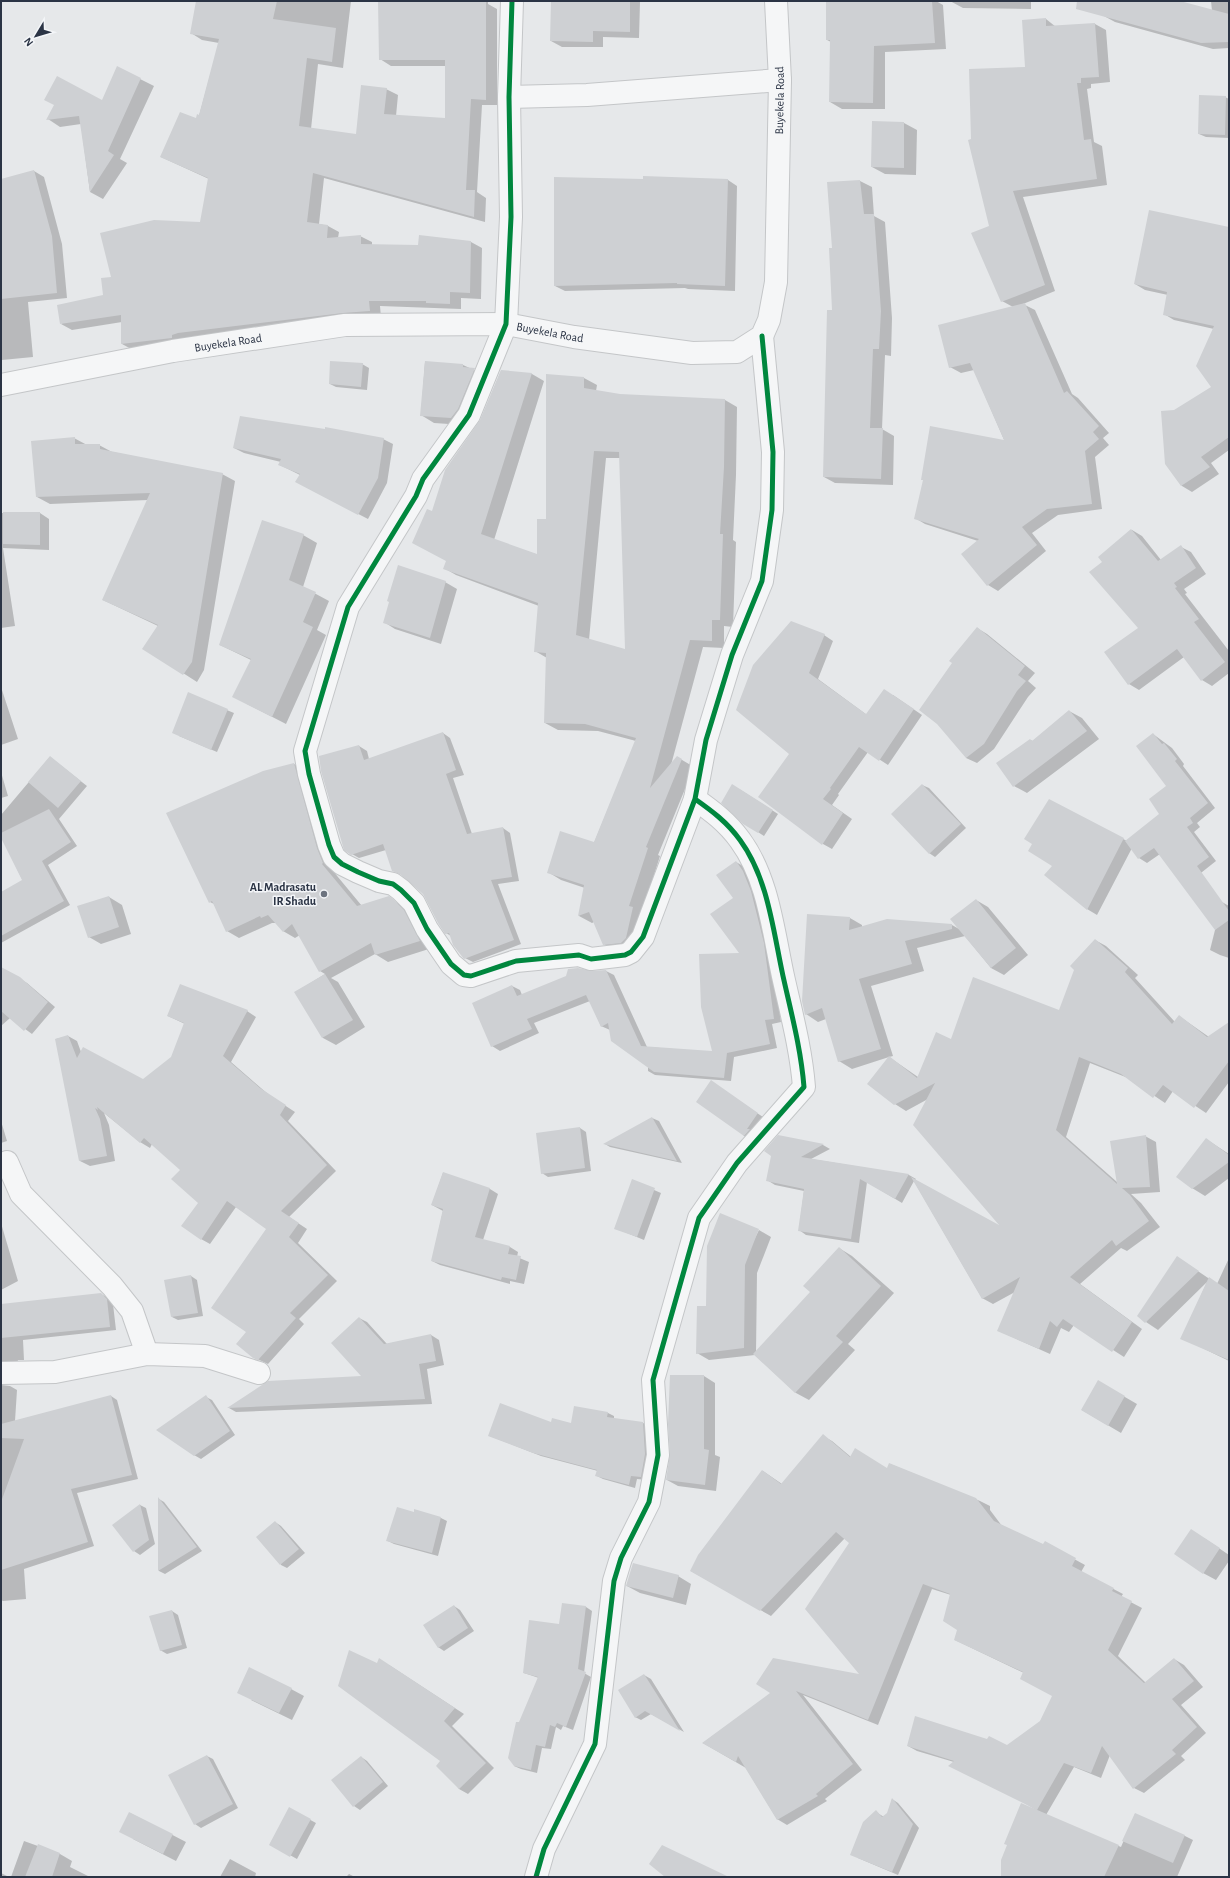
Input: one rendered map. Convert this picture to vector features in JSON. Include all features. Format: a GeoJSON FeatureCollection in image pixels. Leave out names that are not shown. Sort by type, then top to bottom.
{"type":"FeatureCollection","features":[{"type":"Feature","properties":{"kind":"street"},"geometry":{"type":"LineString","coordinates":[[512,1],[509,97],[512,217],[506,324],[469,415],[423,479],[416,496],[348,607],[305,751],[309,774],[329,845],[334,857],[342,864],[379,881],[393,884],[401,890],[414,903],[427,929],[451,964],[464,975],[472,976],[516,961],[579,955],[591,959],[625,955],[631,952],[643,937],[695,799],[706,740],[728,669],[762,581],[772,510],[773,452],[762,336]]}},
{"type":"Feature","properties":{"kind":"street","name":"Buyekela Road"},"geometry":{"type":"LineString","coordinates":[[1,386],[173,351],[345,325],[506,324],[574,337],[692,353],[737,352],[762,336],[768,320],[776,282],[780,80],[776,1]]}},
{"type":"Feature","properties":{"kind":"street"},"geometry":{"type":"LineString","coordinates":[[509,97],[586,95],[780,80]]}},
{"type":"Feature","properties":{"kind":"street"},"geometry":{"type":"LineString","coordinates":[[536,1877],[544,1849],[595,1744],[614,1581],[621,1558],[649,1502],[658,1455],[653,1380],[699,1218],[737,1164],[804,1086],[802,1061],[769,910],[758,871],[740,840],[722,818],[695,799]]}},
{"type":"Feature","properties":{"kind":"street"},"geometry":{"type":"LineString","coordinates":[[7,1162],[21,1194],[112,1286],[132,1311],[147,1354]]}},
{"type":"Feature","properties":{"kind":"street"},"geometry":{"type":"LineString","coordinates":[[1,1373],[55,1372],[147,1354],[205,1356],[259,1373]]}},
{"type":"Feature","properties":{"kind":"building"},"geometry":{"type":"Polygon","coordinates":[[[196,1],[277,1],[273,19],[336,28],[332,62],[307,58],[299,126],[356,134],[361,85],[387,88],[384,114],[445,118],[445,60],[379,60],[378,1],[486,2],[486,100],[471,99],[466,190],[475,190],[474,217],[313,173],[307,222],[328,225],[327,238],[361,235],[361,244],[418,245],[419,235],[471,241],[470,293],[450,292],[450,304],[426,303],[426,301],[369,301],[370,311],[178,333],[172,335],[172,338],[121,344],[121,315],[60,324],[57,305],[103,295],[101,278],[111,277],[100,233],[154,220],[200,222],[208,178],[160,157],[180,112],[196,118],[197,114],[199,115],[219,39],[190,34],[196,1]]]}},
{"type":"Feature","properties":{"kind":"building"},"geometry":{"type":"Polygon","coordinates":[[[551,1],[630,1],[630,32],[593,31],[593,42],[550,41],[551,1]]]}},
{"type":"Feature","properties":{"kind":"building"},"geometry":{"type":"Polygon","coordinates":[[[826,1],[932,1],[935,43],[874,46],[873,103],[829,102],[830,40],[826,40],[826,1]]]}},
{"type":"Feature","properties":{"kind":"building"},"geometry":{"type":"Polygon","coordinates":[[[1077,1],[1180,1],[1229,14],[1229,42],[1201,43],[1076,9],[1077,1]]]}},
{"type":"Feature","properties":{"kind":"building"},"geometry":{"type":"Polygon","coordinates":[[[1046,18],[1046,26],[1095,23],[1099,77],[1081,78],[1081,83],[1077,83],[1084,140],[1091,139],[1097,179],[1013,191],[1045,285],[1001,302],[971,233],[989,226],[968,140],[971,139],[969,69],[1025,67],[1022,20],[1046,18]]]}},
{"type":"Feature","properties":{"kind":"building"},"geometry":{"type":"Polygon","coordinates":[[[117,66],[141,78],[108,151],[114,155],[90,192],[79,116],[46,120],[54,105],[44,100],[57,76],[102,100],[117,66]]]}},
{"type":"Feature","properties":{"kind":"building"},"geometry":{"type":"Polygon","coordinates":[[[1199,95],[1226,96],[1225,135],[1198,134],[1199,95]]]}},
{"type":"Feature","properties":{"kind":"building"},"geometry":{"type":"Polygon","coordinates":[[[872,121],[904,122],[904,168],[871,167],[872,121]]]}},
{"type":"Feature","properties":{"kind":"building"},"geometry":{"type":"Polygon","coordinates":[[[34,170],[52,236],[57,293],[1,299],[1,179],[34,170]]]}},
{"type":"Feature","properties":{"kind":"building"},"geometry":{"type":"Polygon","coordinates":[[[643,176],[728,179],[725,286],[677,283],[554,286],[554,177],[643,179],[643,176]]]}},
{"type":"Feature","properties":{"kind":"building"},"geometry":{"type":"Polygon","coordinates":[[[860,180],[864,214],[874,214],[881,311],[879,349],[873,349],[870,428],[883,428],[881,479],[823,477],[827,310],[832,310],[829,248],[832,248],[827,182],[860,180]]]}},
{"type":"Feature","properties":{"kind":"building"},"geometry":{"type":"Polygon","coordinates":[[[1149,210],[1229,227],[1229,437],[1201,457],[1210,467],[1181,486],[1165,464],[1161,411],[1174,410],[1211,387],[1196,366],[1214,326],[1163,315],[1167,292],[1134,284],[1149,210]]]}},
{"type":"Feature","properties":{"kind":"building"},"geometry":{"type":"Polygon","coordinates":[[[1025,303],[1064,393],[1067,391],[1099,426],[1093,432],[1099,439],[1085,451],[1092,504],[1047,509],[1022,527],[1037,545],[987,586],[961,554],[979,539],[914,519],[923,480],[921,480],[930,426],[1004,440],[970,363],[949,368],[938,325],[1025,303]]]}},
{"type":"Feature","properties":{"kind":"building"},"geometry":{"type":"Polygon","coordinates":[[[330,361],[363,363],[361,387],[329,384],[330,361]]]}},
{"type":"Feature","properties":{"kind":"building"},"geometry":{"type":"Polygon","coordinates":[[[425,361],[463,364],[463,367],[475,368],[458,409],[451,418],[420,416],[425,361]]]}},
{"type":"Feature","properties":{"kind":"building"},"geometry":{"type":"Polygon","coordinates":[[[501,370],[532,373],[481,534],[537,554],[537,519],[546,519],[546,374],[584,377],[584,388],[620,394],[725,399],[724,467],[720,534],[723,534],[720,620],[712,620],[712,641],[690,640],[650,788],[677,756],[682,759],[646,847],[648,848],[629,906],[633,907],[626,938],[621,943],[603,945],[589,912],[578,916],[584,885],[547,873],[560,831],[594,842],[636,738],[585,724],[544,723],[546,653],[534,652],[538,603],[443,569],[446,561],[412,543],[427,509],[432,511],[445,470],[480,420],[501,370]],[[594,451],[576,635],[625,649],[619,452],[594,451]]]}},
{"type":"Feature","properties":{"kind":"building"},"geometry":{"type":"Polygon","coordinates":[[[240,416],[325,429],[325,427],[384,438],[378,478],[358,515],[295,482],[300,474],[278,465],[281,459],[233,448],[240,416]]]}},
{"type":"Feature","properties":{"kind":"building"},"geometry":{"type":"Polygon","coordinates":[[[75,437],[75,444],[100,444],[100,449],[223,473],[192,662],[183,675],[142,649],[158,625],[102,600],[150,493],[36,497],[31,441],[75,437]]]}},
{"type":"Feature","properties":{"kind":"building"},"geometry":{"type":"Polygon","coordinates":[[[3,512],[40,512],[40,545],[3,544],[3,512]]]}},
{"type":"Feature","properties":{"kind":"building"},"geometry":{"type":"Polygon","coordinates":[[[262,520],[304,534],[289,580],[316,592],[303,622],[313,627],[272,717],[232,697],[251,659],[219,645],[262,520]]]}},
{"type":"Feature","properties":{"kind":"building"},"geometry":{"type":"Polygon","coordinates":[[[1131,529],[1158,561],[1181,545],[1196,568],[1174,583],[1177,587],[1175,588],[1199,619],[1194,622],[1225,662],[1201,681],[1177,649],[1128,685],[1104,652],[1138,628],[1089,572],[1102,562],[1098,557],[1131,529]]]}},
{"type":"Feature","properties":{"kind":"building"},"geometry":{"type":"Polygon","coordinates":[[[398,565],[446,581],[430,638],[383,623],[389,602],[387,601],[398,565]]]}},
{"type":"Feature","properties":{"kind":"building"},"geometry":{"type":"Polygon","coordinates":[[[791,621],[825,634],[809,673],[866,714],[884,689],[914,709],[879,761],[859,747],[830,788],[831,789],[823,799],[843,813],[822,845],[758,797],[789,754],[736,710],[753,665],[791,621]]]}},
{"type":"Feature","properties":{"kind":"building"},"geometry":{"type":"Polygon","coordinates":[[[977,627],[1025,666],[1018,675],[1026,681],[1017,691],[984,744],[966,758],[937,724],[919,710],[952,663],[949,661],[977,627]]]}},
{"type":"Feature","properties":{"kind":"building"},"geometry":{"type":"Polygon","coordinates":[[[188,692],[228,709],[211,750],[172,733],[188,692]]]}},
{"type":"Feature","properties":{"kind":"building"},"geometry":{"type":"Polygon","coordinates":[[[1069,710],[1087,731],[1013,787],[996,763],[1030,739],[1032,741],[1069,710]]]}},
{"type":"Feature","properties":{"kind":"building"},"geometry":{"type":"Polygon","coordinates":[[[443,732],[456,770],[446,774],[467,834],[503,827],[512,877],[491,880],[514,940],[464,959],[453,945],[449,933],[445,934],[438,923],[423,894],[400,874],[392,871],[383,844],[351,855],[344,850],[321,771],[319,756],[359,745],[364,760],[443,732]]]}},
{"type":"Feature","properties":{"kind":"building"},"geometry":{"type":"Polygon","coordinates":[[[1153,733],[1162,744],[1164,743],[1177,759],[1175,761],[1208,803],[1190,818],[1193,823],[1187,827],[1209,857],[1197,866],[1229,911],[1229,920],[1215,930],[1154,848],[1138,859],[1125,841],[1159,814],[1149,799],[1166,786],[1136,746],[1153,733]]]}},
{"type":"Feature","properties":{"kind":"building"},"geometry":{"type":"Polygon","coordinates":[[[50,756],[81,781],[58,808],[28,782],[50,756]]]}},
{"type":"Feature","properties":{"kind":"building"},"geometry":{"type":"Polygon","coordinates":[[[294,763],[317,848],[323,863],[322,864],[357,906],[389,896],[393,899],[404,910],[420,941],[375,955],[371,943],[319,972],[292,924],[283,932],[268,915],[261,918],[260,916],[226,932],[212,901],[209,903],[166,813],[263,771],[294,763]]]}},
{"type":"Feature","properties":{"kind":"building"},"geometry":{"type":"Polygon","coordinates":[[[732,784],[773,810],[758,833],[743,824],[721,803],[732,784]]]}},
{"type":"Feature","properties":{"kind":"building"},"geometry":{"type":"Polygon","coordinates":[[[922,784],[961,824],[929,854],[891,814],[922,784]]]}},
{"type":"Feature","properties":{"kind":"building"},"geometry":{"type":"Polygon","coordinates":[[[1049,799],[1124,838],[1087,910],[1044,875],[1052,866],[1028,851],[1032,844],[1024,839],[1049,799]]]}},
{"type":"Feature","properties":{"kind":"building"},"geometry":{"type":"Polygon","coordinates":[[[49,809],[71,842],[42,861],[64,901],[1,936],[1,892],[22,880],[1,838],[1,833],[49,809]]]}},
{"type":"Feature","properties":{"kind":"building"},"geometry":{"type":"Polygon","coordinates":[[[736,861],[743,871],[751,891],[764,943],[774,1019],[765,1020],[770,1044],[727,1053],[724,1078],[654,1072],[611,1041],[608,1023],[601,1027],[586,995],[527,1019],[532,1029],[491,1047],[472,1003],[512,985],[517,996],[566,976],[568,969],[578,968],[592,971],[606,970],[641,1046],[712,1051],[701,1007],[699,954],[739,953],[710,914],[733,898],[716,875],[736,861]]]}},
{"type":"Feature","properties":{"kind":"building"},"geometry":{"type":"Polygon","coordinates":[[[109,896],[119,927],[88,938],[77,906],[109,896]]]}},
{"type":"Feature","properties":{"kind":"building"},"geometry":{"type":"Polygon","coordinates":[[[976,899],[1016,948],[991,968],[950,919],[976,899]]]}},
{"type":"Feature","properties":{"kind":"building"},"geometry":{"type":"Polygon","coordinates":[[[807,914],[850,917],[849,930],[887,919],[952,924],[952,929],[905,941],[912,964],[859,979],[881,1049],[838,1062],[822,1008],[805,1015],[802,1001],[807,914]]]}},
{"type":"Feature","properties":{"kind":"building"},"geometry":{"type":"Polygon","coordinates":[[[1095,939],[1128,968],[1125,972],[1172,1024],[1179,1015],[1207,1037],[1229,1022],[1229,1061],[1194,1108],[1163,1085],[1153,1098],[1121,1074],[1079,1057],[1056,1130],[1117,1184],[1110,1141],[1146,1135],[1150,1187],[1122,1188],[1130,1195],[1149,1221],[1116,1246],[1112,1240],[1070,1277],[1132,1322],[1112,1352],[1063,1319],[1057,1327],[1050,1321],[1039,1349],[997,1331],[1020,1277],[982,1299],[911,1177],[999,1225],[913,1125],[935,1083],[894,1105],[867,1084],[889,1056],[917,1078],[936,1032],[951,1039],[973,977],[1059,1010],[1074,970],[1070,966],[1095,939]]]}},
{"type":"Feature","properties":{"kind":"building"},"geometry":{"type":"Polygon","coordinates":[[[1,967],[20,977],[48,1002],[24,1031],[1,1011],[1,967]]]}},
{"type":"Feature","properties":{"kind":"building"},"geometry":{"type":"Polygon","coordinates":[[[325,974],[353,1020],[322,1038],[294,992],[325,974]]]}},
{"type":"Feature","properties":{"kind":"building"},"geometry":{"type":"Polygon","coordinates":[[[180,984],[248,1010],[223,1056],[260,1088],[286,1105],[280,1115],[327,1165],[281,1211],[299,1223],[289,1237],[328,1275],[290,1313],[296,1318],[258,1360],[253,1358],[236,1344],[246,1332],[211,1308],[266,1229],[227,1201],[201,1240],[181,1226],[198,1203],[171,1179],[180,1170],[144,1138],[140,1143],[97,1107],[98,1110],[95,1108],[100,1119],[107,1156],[79,1161],[55,1039],[68,1035],[77,1058],[83,1047],[143,1079],[171,1057],[184,1023],[167,1016],[180,984]]]}},
{"type":"Feature","properties":{"kind":"building"},"geometry":{"type":"Polygon","coordinates":[[[711,1080],[758,1113],[747,1129],[750,1129],[744,1136],[696,1102],[711,1080]]]}},
{"type":"Feature","properties":{"kind":"building"},"geometry":{"type":"Polygon","coordinates":[[[652,1117],[677,1161],[603,1144],[652,1117]]]}},
{"type":"Feature","properties":{"kind":"building"},"geometry":{"type":"Polygon","coordinates":[[[580,1127],[585,1168],[541,1174],[536,1133],[580,1127]]]}},
{"type":"Feature","properties":{"kind":"building"},"geometry":{"type":"Polygon","coordinates":[[[778,1135],[824,1144],[801,1157],[909,1174],[895,1199],[860,1179],[851,1239],[798,1231],[804,1189],[766,1181],[771,1156],[764,1151],[778,1135]]]}},
{"type":"Feature","properties":{"kind":"building"},"geometry":{"type":"Polygon","coordinates":[[[1206,1138],[1229,1155],[1229,1162],[1192,1189],[1176,1177],[1206,1138]]]}},
{"type":"Feature","properties":{"kind":"building"},"geometry":{"type":"Polygon","coordinates":[[[443,1172],[490,1188],[475,1237],[510,1246],[508,1254],[521,1256],[516,1280],[502,1277],[501,1280],[431,1261],[443,1209],[431,1205],[443,1172]]]}},
{"type":"Feature","properties":{"kind":"building"},"geometry":{"type":"Polygon","coordinates":[[[632,1179],[655,1188],[637,1237],[614,1229],[632,1179]]]}},
{"type":"Feature","properties":{"kind":"building"},"geometry":{"type":"Polygon","coordinates":[[[720,1213],[759,1229],[745,1265],[744,1348],[696,1354],[697,1306],[706,1306],[707,1246],[720,1213]]]}},
{"type":"Feature","properties":{"kind":"building"},"geometry":{"type":"Polygon","coordinates":[[[839,1247],[881,1286],[836,1336],[843,1342],[795,1393],[753,1354],[810,1292],[803,1286],[839,1247]]]}},
{"type":"Feature","properties":{"kind":"building"},"geometry":{"type":"Polygon","coordinates":[[[1177,1256],[1199,1271],[1145,1323],[1137,1316],[1177,1256]]]}},
{"type":"Feature","properties":{"kind":"building"},"geometry":{"type":"Polygon","coordinates":[[[191,1275],[198,1313],[171,1317],[164,1280],[191,1275]]]}},
{"type":"Feature","properties":{"kind":"building"},"geometry":{"type":"Polygon","coordinates":[[[1209,1277],[1229,1291],[1229,1360],[1180,1339],[1209,1277]]]}},
{"type":"Feature","properties":{"kind":"building"},"geometry":{"type":"Polygon","coordinates":[[[101,1293],[107,1299],[110,1327],[1,1338],[1,1304],[101,1293]]]}},
{"type":"Feature","properties":{"kind":"building"},"geometry":{"type":"Polygon","coordinates":[[[359,1317],[384,1344],[431,1334],[436,1361],[419,1364],[425,1399],[227,1408],[268,1381],[361,1376],[331,1343],[359,1317]]]}},
{"type":"Feature","properties":{"kind":"building"},"geometry":{"type":"Polygon","coordinates":[[[670,1375],[704,1375],[704,1449],[709,1450],[705,1485],[666,1480],[670,1454],[668,1424],[670,1375]]]}},
{"type":"Feature","properties":{"kind":"building"},"geometry":{"type":"Polygon","coordinates":[[[1098,1380],[1125,1396],[1108,1426],[1081,1410],[1098,1380]]]}},
{"type":"Feature","properties":{"kind":"building"},"geometry":{"type":"Polygon","coordinates":[[[111,1395],[132,1475],[71,1489],[88,1542],[1,1570],[1,1502],[24,1439],[1,1438],[1,1424],[111,1395]]]}},
{"type":"Feature","properties":{"kind":"building"},"geometry":{"type":"Polygon","coordinates":[[[206,1395],[230,1431],[194,1456],[156,1430],[206,1395]]]}},
{"type":"Feature","properties":{"kind":"building"},"geometry":{"type":"Polygon","coordinates":[[[500,1403],[551,1422],[552,1418],[571,1423],[574,1406],[608,1412],[607,1417],[643,1422],[645,1454],[641,1477],[631,1476],[629,1485],[595,1476],[597,1470],[533,1453],[488,1436],[500,1403]]]}},
{"type":"Feature","properties":{"kind":"building"},"geometry":{"type":"Polygon","coordinates":[[[823,1434],[850,1457],[855,1448],[887,1468],[889,1463],[976,1498],[994,1521],[1043,1544],[1045,1541],[1076,1558],[1072,1566],[1114,1588],[1112,1591],[1132,1601],[1108,1650],[1144,1683],[1174,1658],[1194,1681],[1172,1699],[1197,1727],[1172,1750],[1176,1754],[1133,1789],[1102,1746],[1091,1773],[1064,1763],[1037,1810],[948,1766],[954,1761],[907,1746],[915,1716],[987,1739],[989,1736],[1007,1745],[1040,1721],[1052,1696],[1020,1679],[1023,1672],[954,1640],[957,1630],[943,1621],[950,1594],[923,1584],[868,1720],[796,1691],[853,1764],[816,1794],[818,1796],[777,1820],[738,1756],[736,1762],[702,1743],[770,1693],[756,1684],[773,1658],[859,1674],[805,1609],[849,1543],[836,1532],[760,1611],[690,1571],[698,1555],[762,1470],[781,1484],[823,1434]]]}},
{"type":"Feature","properties":{"kind":"building"},"geometry":{"type":"Polygon","coordinates":[[[158,1497],[197,1547],[158,1571],[158,1497]]]}},
{"type":"Feature","properties":{"kind":"building"},"geometry":{"type":"Polygon","coordinates":[[[140,1504],[149,1540],[133,1552],[112,1525],[140,1504]]]}},
{"type":"Feature","properties":{"kind":"building"},"geometry":{"type":"Polygon","coordinates":[[[397,1507],[414,1512],[414,1509],[441,1517],[432,1553],[386,1541],[397,1507]]]}},
{"type":"Feature","properties":{"kind":"building"},"geometry":{"type":"Polygon","coordinates":[[[275,1521],[299,1549],[280,1565],[256,1537],[275,1521]]]}},
{"type":"Feature","properties":{"kind":"building"},"geometry":{"type":"Polygon","coordinates":[[[1191,1529],[1220,1548],[1203,1574],[1174,1554],[1191,1529]]]}},
{"type":"Feature","properties":{"kind":"building"},"geometry":{"type":"Polygon","coordinates":[[[633,1563],[679,1575],[673,1598],[626,1586],[633,1563]]]}},
{"type":"Feature","properties":{"kind":"building"},"geometry":{"type":"Polygon","coordinates":[[[562,1603],[586,1606],[578,1669],[586,1672],[566,1727],[557,1723],[555,1727],[550,1725],[545,1747],[536,1745],[531,1770],[514,1766],[508,1758],[516,1722],[519,1722],[538,1677],[523,1673],[529,1620],[559,1624],[562,1603]]]}},
{"type":"Feature","properties":{"kind":"building"},"geometry":{"type":"Polygon","coordinates":[[[454,1605],[468,1628],[438,1648],[423,1625],[454,1605]]]}},
{"type":"Feature","properties":{"kind":"building"},"geometry":{"type":"Polygon","coordinates":[[[172,1610],[182,1645],[160,1651],[149,1616],[172,1610]]]}},
{"type":"Feature","properties":{"kind":"building"},"geometry":{"type":"Polygon","coordinates":[[[349,1650],[377,1663],[379,1658],[455,1708],[444,1721],[486,1763],[459,1789],[436,1766],[440,1761],[338,1686],[349,1650]]]}},
{"type":"Feature","properties":{"kind":"building"},"geometry":{"type":"Polygon","coordinates":[[[249,1667],[292,1688],[279,1713],[237,1693],[249,1667]]]}},
{"type":"Feature","properties":{"kind":"building"},"geometry":{"type":"Polygon","coordinates":[[[644,1674],[680,1731],[645,1711],[635,1718],[618,1690],[644,1674]]]}},
{"type":"Feature","properties":{"kind":"building"},"geometry":{"type":"Polygon","coordinates":[[[207,1755],[233,1804],[194,1825],[168,1775],[207,1755]]]}},
{"type":"Feature","properties":{"kind":"building"},"geometry":{"type":"Polygon","coordinates":[[[361,1756],[383,1782],[353,1807],[331,1780],[361,1756]]]}},
{"type":"Feature","properties":{"kind":"building"},"geometry":{"type":"Polygon","coordinates":[[[892,1798],[913,1824],[892,1872],[850,1855],[863,1822],[876,1810],[882,1817],[887,1813],[892,1798]]]}},
{"type":"Feature","properties":{"kind":"building"},"geometry":{"type":"Polygon","coordinates":[[[1021,1803],[1119,1845],[1104,1877],[1001,1877],[1001,1860],[1007,1845],[1004,1844],[1021,1803]]]}},
{"type":"Feature","properties":{"kind":"building"},"geometry":{"type":"Polygon","coordinates":[[[289,1807],[311,1819],[290,1857],[269,1845],[289,1807]]]}},
{"type":"Feature","properties":{"kind":"building"},"geometry":{"type":"Polygon","coordinates":[[[129,1812],[173,1834],[163,1854],[119,1832],[129,1812]]]}},
{"type":"Feature","properties":{"kind":"building"},"geometry":{"type":"Polygon","coordinates":[[[1135,1813],[1185,1835],[1173,1863],[1122,1841],[1135,1813]]]}},
{"type":"Feature","properties":{"kind":"building"},"geometry":{"type":"Polygon","coordinates":[[[38,1844],[60,1853],[52,1877],[25,1877],[38,1844]]]}},
{"type":"Feature","properties":{"kind":"building"},"geometry":{"type":"Polygon","coordinates":[[[662,1845],[729,1877],[665,1877],[649,1864],[662,1845]]]}},
{"type":"Feature","properties":{"kind":"cycle path"},"geometry":{"type":"LineString","coordinates":[[512,1],[509,97],[511,217],[506,324],[469,415],[423,479],[416,496],[348,607],[305,751],[309,774],[329,845],[334,857],[342,864],[358,872],[379,881],[393,884],[401,890],[414,903],[427,929],[451,964],[464,975],[471,976],[516,961],[579,955],[591,959],[625,955],[631,952],[643,937],[695,799],[706,740],[732,655],[762,581],[772,510],[773,452],[762,336]]}},
{"type":"Feature","properties":{"kind":"cycle path"},"geometry":{"type":"LineString","coordinates":[[536,1877],[544,1849],[595,1744],[614,1581],[621,1558],[649,1502],[658,1455],[653,1380],[699,1218],[737,1163],[804,1087],[798,1045],[772,923],[757,871],[740,840],[730,828],[719,817],[695,799]]}},
{"type":"Feature","properties":{"kind":"place","name":"AL Madrasatu IR Shadu"},"geometry":{"type":"Point","coordinates":[324,894]}}]}
